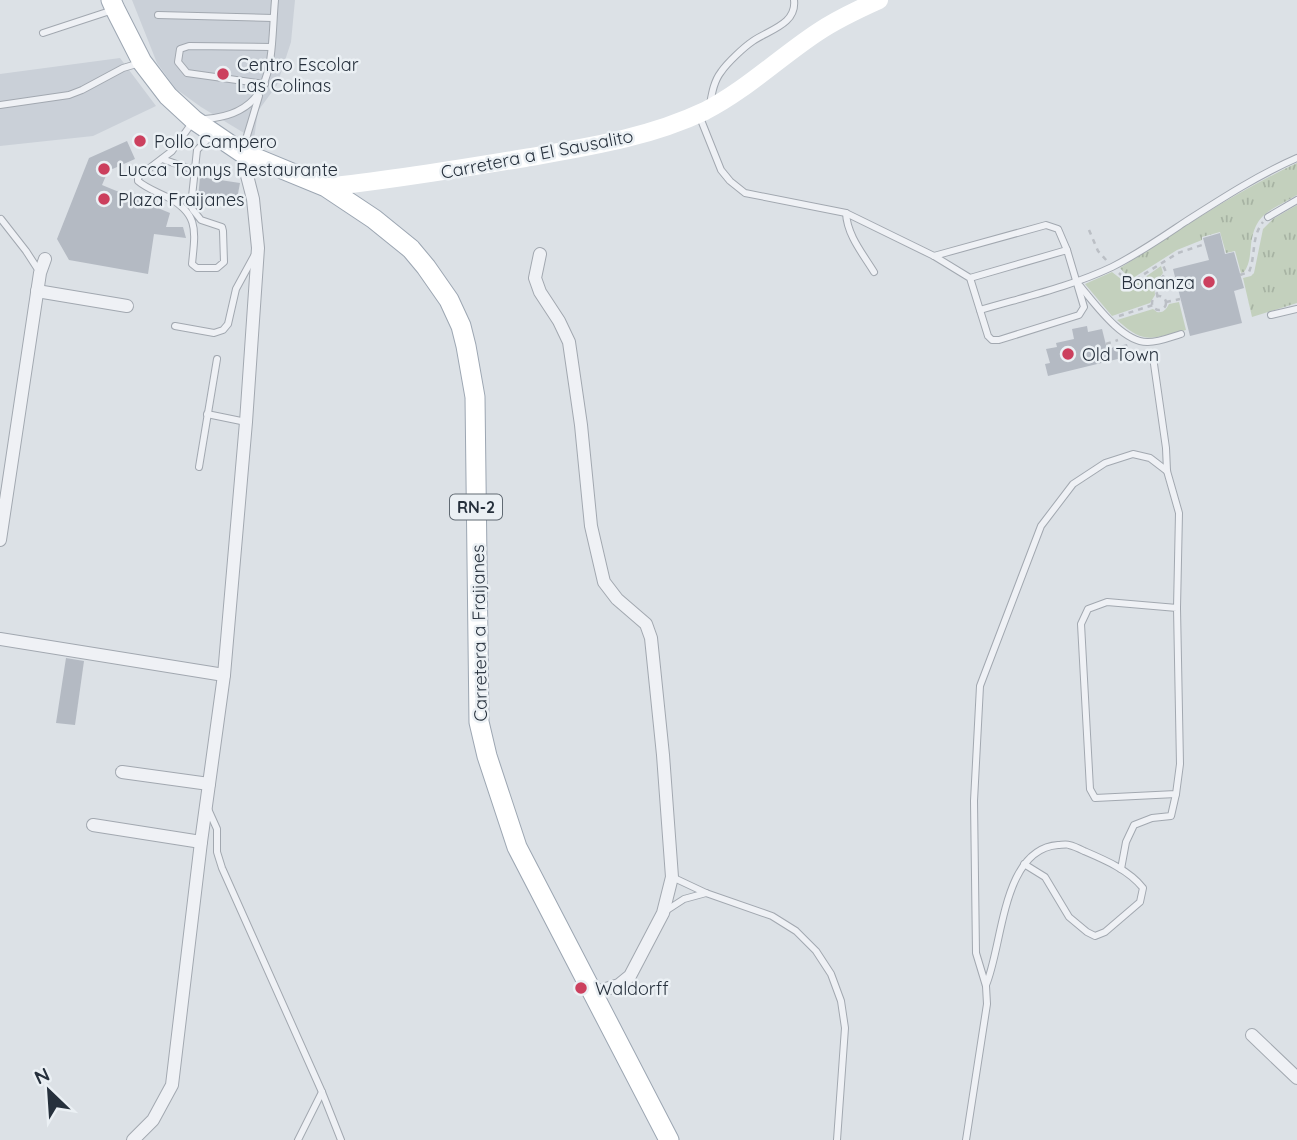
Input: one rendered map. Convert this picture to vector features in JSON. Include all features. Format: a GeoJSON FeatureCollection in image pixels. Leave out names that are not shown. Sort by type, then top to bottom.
{"type":"FeatureCollection","features":[{"type":"Feature","properties":{"kind":"main road","name":"Carretera a Fraijanes"},"geometry":{"type":"LineString","coordinates":[[113,5],[142,62],[168,96],[194,120],[242,152],[326,187],[374,219],[411,250],[449,300],[461,326],[475,397],[479,722],[487,755],[517,847],[669,1140]]}},
{"type":"Feature","properties":{"kind":"street","name":"Carretera a El Sausalito"},"geometry":{"type":"LineString","coordinates":[[326,187],[444,172],[609,143],[654,131],[704,111],[741,89],[819,30],[880,0]]}},
{"type":"Feature","properties":{"kind":"street"},"geometry":{"type":"LineString","coordinates":[[133,1140],[153,1120],[172,1085],[224,675],[258,248],[253,199],[242,152]]}},
{"type":"Feature","properties":{"kind":"street"},"geometry":{"type":"LineString","coordinates":[[540,254],[535,278],[540,292],[569,342],[591,526],[604,582],[617,599],[646,624],[651,638],[672,877],[663,913],[630,976],[619,985],[593,993]]}},
{"type":"Feature","properties":{"kind":"street"},"geometry":{"type":"LineString","coordinates":[[0,540],[3,500],[37,291],[46,259]]}},
{"type":"Feature","properties":{"kind":"street"},"geometry":{"type":"LineString","coordinates":[[37,291],[127,306]]}},
{"type":"Feature","properties":{"kind":"street"},"geometry":{"type":"LineString","coordinates":[[0,639],[224,675]]}},
{"type":"Feature","properties":{"kind":"street"},"geometry":{"type":"LineString","coordinates":[[122,772],[209,784]]}},
{"type":"Feature","properties":{"kind":"street"},"geometry":{"type":"LineString","coordinates":[[93,825],[201,842]]}},
{"type":"Feature","properties":{"kind":"street"},"geometry":{"type":"LineString","coordinates":[[1252,1035],[1297,1078]]}},
{"type":"Feature","properties":{"kind":"lane"},"geometry":{"type":"LineString","coordinates":[[242,152],[265,84],[275,0]]}},
{"type":"Feature","properties":{"kind":"lane"},"geometry":{"type":"LineString","coordinates":[[794,0],[792,15],[785,23],[751,42],[721,71],[704,111],[721,170],[730,181],[745,193],[846,213],[933,256],[970,278],[988,336],[992,340],[1079,315],[1084,307],[1068,250],[1058,229],[1046,225],[933,256]]}},
{"type":"Feature","properties":{"kind":"lane"},"geometry":{"type":"LineString","coordinates":[[43,33],[113,5]]}},
{"type":"Feature","properties":{"kind":"lane"},"geometry":{"type":"LineString","coordinates":[[158,15],[274,18]]}},
{"type":"Feature","properties":{"kind":"lane"},"geometry":{"type":"LineString","coordinates":[[265,84],[187,73],[178,62],[178,56],[180,49],[189,46],[271,47]]}},
{"type":"Feature","properties":{"kind":"lane"},"geometry":{"type":"LineString","coordinates":[[0,105],[69,95],[123,68],[142,62]]}},
{"type":"Feature","properties":{"kind":"lane"},"geometry":{"type":"LineString","coordinates":[[214,134],[197,150],[191,206],[201,220],[219,226],[223,231],[224,262],[217,268],[197,268],[192,264],[195,231],[189,214],[170,198],[138,181],[138,177],[174,148],[194,120],[224,118],[242,110],[260,94]]}},
{"type":"Feature","properties":{"kind":"lane"},"geometry":{"type":"LineString","coordinates":[[980,310],[1077,282],[1113,266],[1236,191],[1297,158]]}},
{"type":"Feature","properties":{"kind":"lane"},"geometry":{"type":"LineString","coordinates":[[162,159],[194,170]]}},
{"type":"Feature","properties":{"kind":"lane"},"geometry":{"type":"LineString","coordinates":[[1268,217],[1297,200]]}},
{"type":"Feature","properties":{"kind":"lane"},"geometry":{"type":"LineString","coordinates":[[846,213],[846,221],[855,241],[874,272]]}},
{"type":"Feature","properties":{"kind":"lane"},"geometry":{"type":"LineString","coordinates":[[1,219],[40,273]]}},
{"type":"Feature","properties":{"kind":"lane"},"geometry":{"type":"LineString","coordinates":[[174,326],[223,331],[228,324],[236,289],[258,248]]}},
{"type":"Feature","properties":{"kind":"lane"},"geometry":{"type":"LineString","coordinates":[[970,278],[1068,250]]}},
{"type":"Feature","properties":{"kind":"lane"},"geometry":{"type":"LineString","coordinates":[[1077,282],[1109,319],[1139,341],[1147,343],[1181,334]]}},
{"type":"Feature","properties":{"kind":"lane"},"geometry":{"type":"LineString","coordinates":[[1271,315],[1297,309]]}},
{"type":"Feature","properties":{"kind":"lane"},"geometry":{"type":"LineString","coordinates":[[1121,869],[1126,842],[1134,825],[1152,818],[1171,816],[1173,813],[1180,764],[1177,608],[1179,513],[1167,471],[1153,358]]}},
{"type":"Feature","properties":{"kind":"lane"},"geometry":{"type":"LineString","coordinates":[[199,467],[217,359]]}},
{"type":"Feature","properties":{"kind":"lane"},"geometry":{"type":"LineString","coordinates":[[206,414],[246,422]]}},
{"type":"Feature","properties":{"kind":"lane"},"geometry":{"type":"LineString","coordinates":[[966,1140],[987,1004],[986,986],[976,953],[974,801],[980,686],[1041,526],[1073,484],[1105,463],[1133,454],[1150,458],[1167,471]]}},
{"type":"Feature","properties":{"kind":"lane"},"geometry":{"type":"LineString","coordinates":[[1176,794],[1095,798],[1090,789],[1081,624],[1088,609],[1107,602],[1177,608]]}},
{"type":"Feature","properties":{"kind":"lane"},"geometry":{"type":"LineString","coordinates":[[206,804],[217,829],[217,852],[222,868],[341,1140]]}},
{"type":"Feature","properties":{"kind":"lane"},"geometry":{"type":"LineString","coordinates":[[986,986],[992,972],[1003,915],[1024,864],[1035,852],[1048,846],[1068,844],[1121,869],[1135,878],[1143,888],[1140,902],[1105,932],[1096,936],[1069,917],[1045,877],[1024,864]]}},
{"type":"Feature","properties":{"kind":"lane"},"geometry":{"type":"LineString","coordinates":[[672,877],[706,893],[772,916],[796,931],[816,951],[831,974],[841,1000],[845,1028],[837,1140]]}},
{"type":"Feature","properties":{"kind":"lane"},"geometry":{"type":"LineString","coordinates":[[663,913],[684,899],[706,893]]}},
{"type":"Feature","properties":{"kind":"lane"},"geometry":{"type":"LineString","coordinates":[[298,1140],[322,1092]]}},
{"type":"Feature","properties":{"kind":"path"},"geometry":{"type":"LineString","coordinates":[[1240,275],[1249,272],[1254,239],[1260,224],[1268,217]]}},
{"type":"Feature","properties":{"kind":"path"},"geometry":{"type":"LineString","coordinates":[[1089,230],[1098,251],[1126,280],[1133,281],[1178,253],[1205,244]]}},
{"type":"Feature","properties":{"kind":"path"},"geometry":{"type":"LineString","coordinates":[[1158,297],[1155,288],[1166,272],[1161,262]]}},
{"type":"Feature","properties":{"kind":"path"},"geometry":{"type":"LineString","coordinates":[[1158,297],[1162,297],[1166,302]]}},
{"type":"Feature","properties":{"kind":"path"},"geometry":{"type":"LineString","coordinates":[[1158,297],[1154,299],[1153,305],[1157,310],[1162,310],[1166,302]]}},
{"type":"Feature","properties":{"kind":"path"},"geometry":{"type":"LineString","coordinates":[[1166,302],[1180,299]]}},
{"type":"Feature","properties":{"kind":"path"},"geometry":{"type":"LineString","coordinates":[[1109,319],[1153,305]]}},
{"type":"Feature","properties":{"kind":"shaded area","name":"Centro Escolar Las Colinas"},"geometry":{"type":"Polygon","coordinates":[[[132,0],[295,0],[291,42],[277,85],[258,111],[254,139],[176,89],[157,63],[132,0]]]}},
{"type":"Feature","properties":{"kind":"shaded area"},"geometry":{"type":"Polygon","coordinates":[[[120,58],[156,106],[93,136],[0,146],[0,74],[120,58]]]}},
{"type":"Feature","properties":{"kind":"green space"},"geometry":{"type":"Polygon","coordinates":[[[1297,163],[1297,195],[1260,219],[1253,234],[1249,262],[1244,272],[1241,273],[1235,251],[1226,253],[1220,232],[1202,237],[1202,240],[1177,250],[1133,278],[1128,277],[1120,268],[1229,199],[1297,163]]]}},
{"type":"Feature","properties":{"kind":"green space"},"geometry":{"type":"Polygon","coordinates":[[[1297,205],[1297,303],[1252,317],[1243,278],[1254,273],[1263,229],[1273,219],[1297,205]]]}},
{"type":"Feature","properties":{"kind":"green space"},"geometry":{"type":"Polygon","coordinates":[[[1161,266],[1163,273],[1154,285],[1155,295],[1150,303],[1112,316],[1085,284],[1112,272],[1126,283],[1138,282],[1161,266]]]}},
{"type":"Feature","properties":{"kind":"green space"},"geometry":{"type":"Polygon","coordinates":[[[1179,302],[1186,330],[1156,337],[1142,337],[1117,320],[1153,309],[1161,312],[1169,304],[1179,302]]]}},
{"type":"Feature","properties":{"kind":"building","name":"Plaza Fraijanes"},"geometry":{"type":"Polygon","coordinates":[[[127,141],[135,159],[108,171],[102,185],[170,213],[166,227],[183,227],[186,238],[154,234],[148,274],[69,260],[57,239],[89,158],[127,141]]]}},
{"type":"Feature","properties":{"kind":"building"},"geometry":{"type":"Polygon","coordinates":[[[200,177],[240,183],[236,204],[198,198],[200,177]]]}},
{"type":"Feature","properties":{"kind":"building","name":"Bonanza"},"geometry":{"type":"Polygon","coordinates":[[[1220,233],[1225,254],[1234,252],[1244,288],[1234,291],[1242,323],[1190,336],[1173,269],[1209,260],[1203,238],[1220,233]]]}},
{"type":"Feature","properties":{"kind":"building","name":"Old Town"},"geometry":{"type":"Polygon","coordinates":[[[1087,326],[1088,332],[1102,329],[1107,349],[1127,344],[1130,356],[1048,376],[1045,364],[1050,363],[1046,349],[1057,347],[1056,343],[1074,339],[1072,329],[1087,326]]]}},
{"type":"Feature","properties":{"kind":"building"},"geometry":{"type":"Polygon","coordinates":[[[66,658],[84,661],[75,725],[56,723],[66,658]]]}},
{"type":"Feature","properties":{"kind":"place","name":"Centro Escolar Las Colinas"},"geometry":{"type":"Point","coordinates":[223,74]}},
{"type":"Feature","properties":{"kind":"place","name":"Pollo Campero"},"geometry":{"type":"Point","coordinates":[140,141]}},
{"type":"Feature","properties":{"kind":"place","name":"Lucca Tonnys Restaurante"},"geometry":{"type":"Point","coordinates":[104,169]}},
{"type":"Feature","properties":{"kind":"place","name":"Plaza Fraijanes"},"geometry":{"type":"Point","coordinates":[104,199]}},
{"type":"Feature","properties":{"kind":"place","name":"Bonanza"},"geometry":{"type":"Point","coordinates":[1209,282]}},
{"type":"Feature","properties":{"kind":"place","name":"Old Town"},"geometry":{"type":"Point","coordinates":[1068,354]}},
{"type":"Feature","properties":{"kind":"place","name":"Waldorff"},"geometry":{"type":"Point","coordinates":[581,988]}}]}
